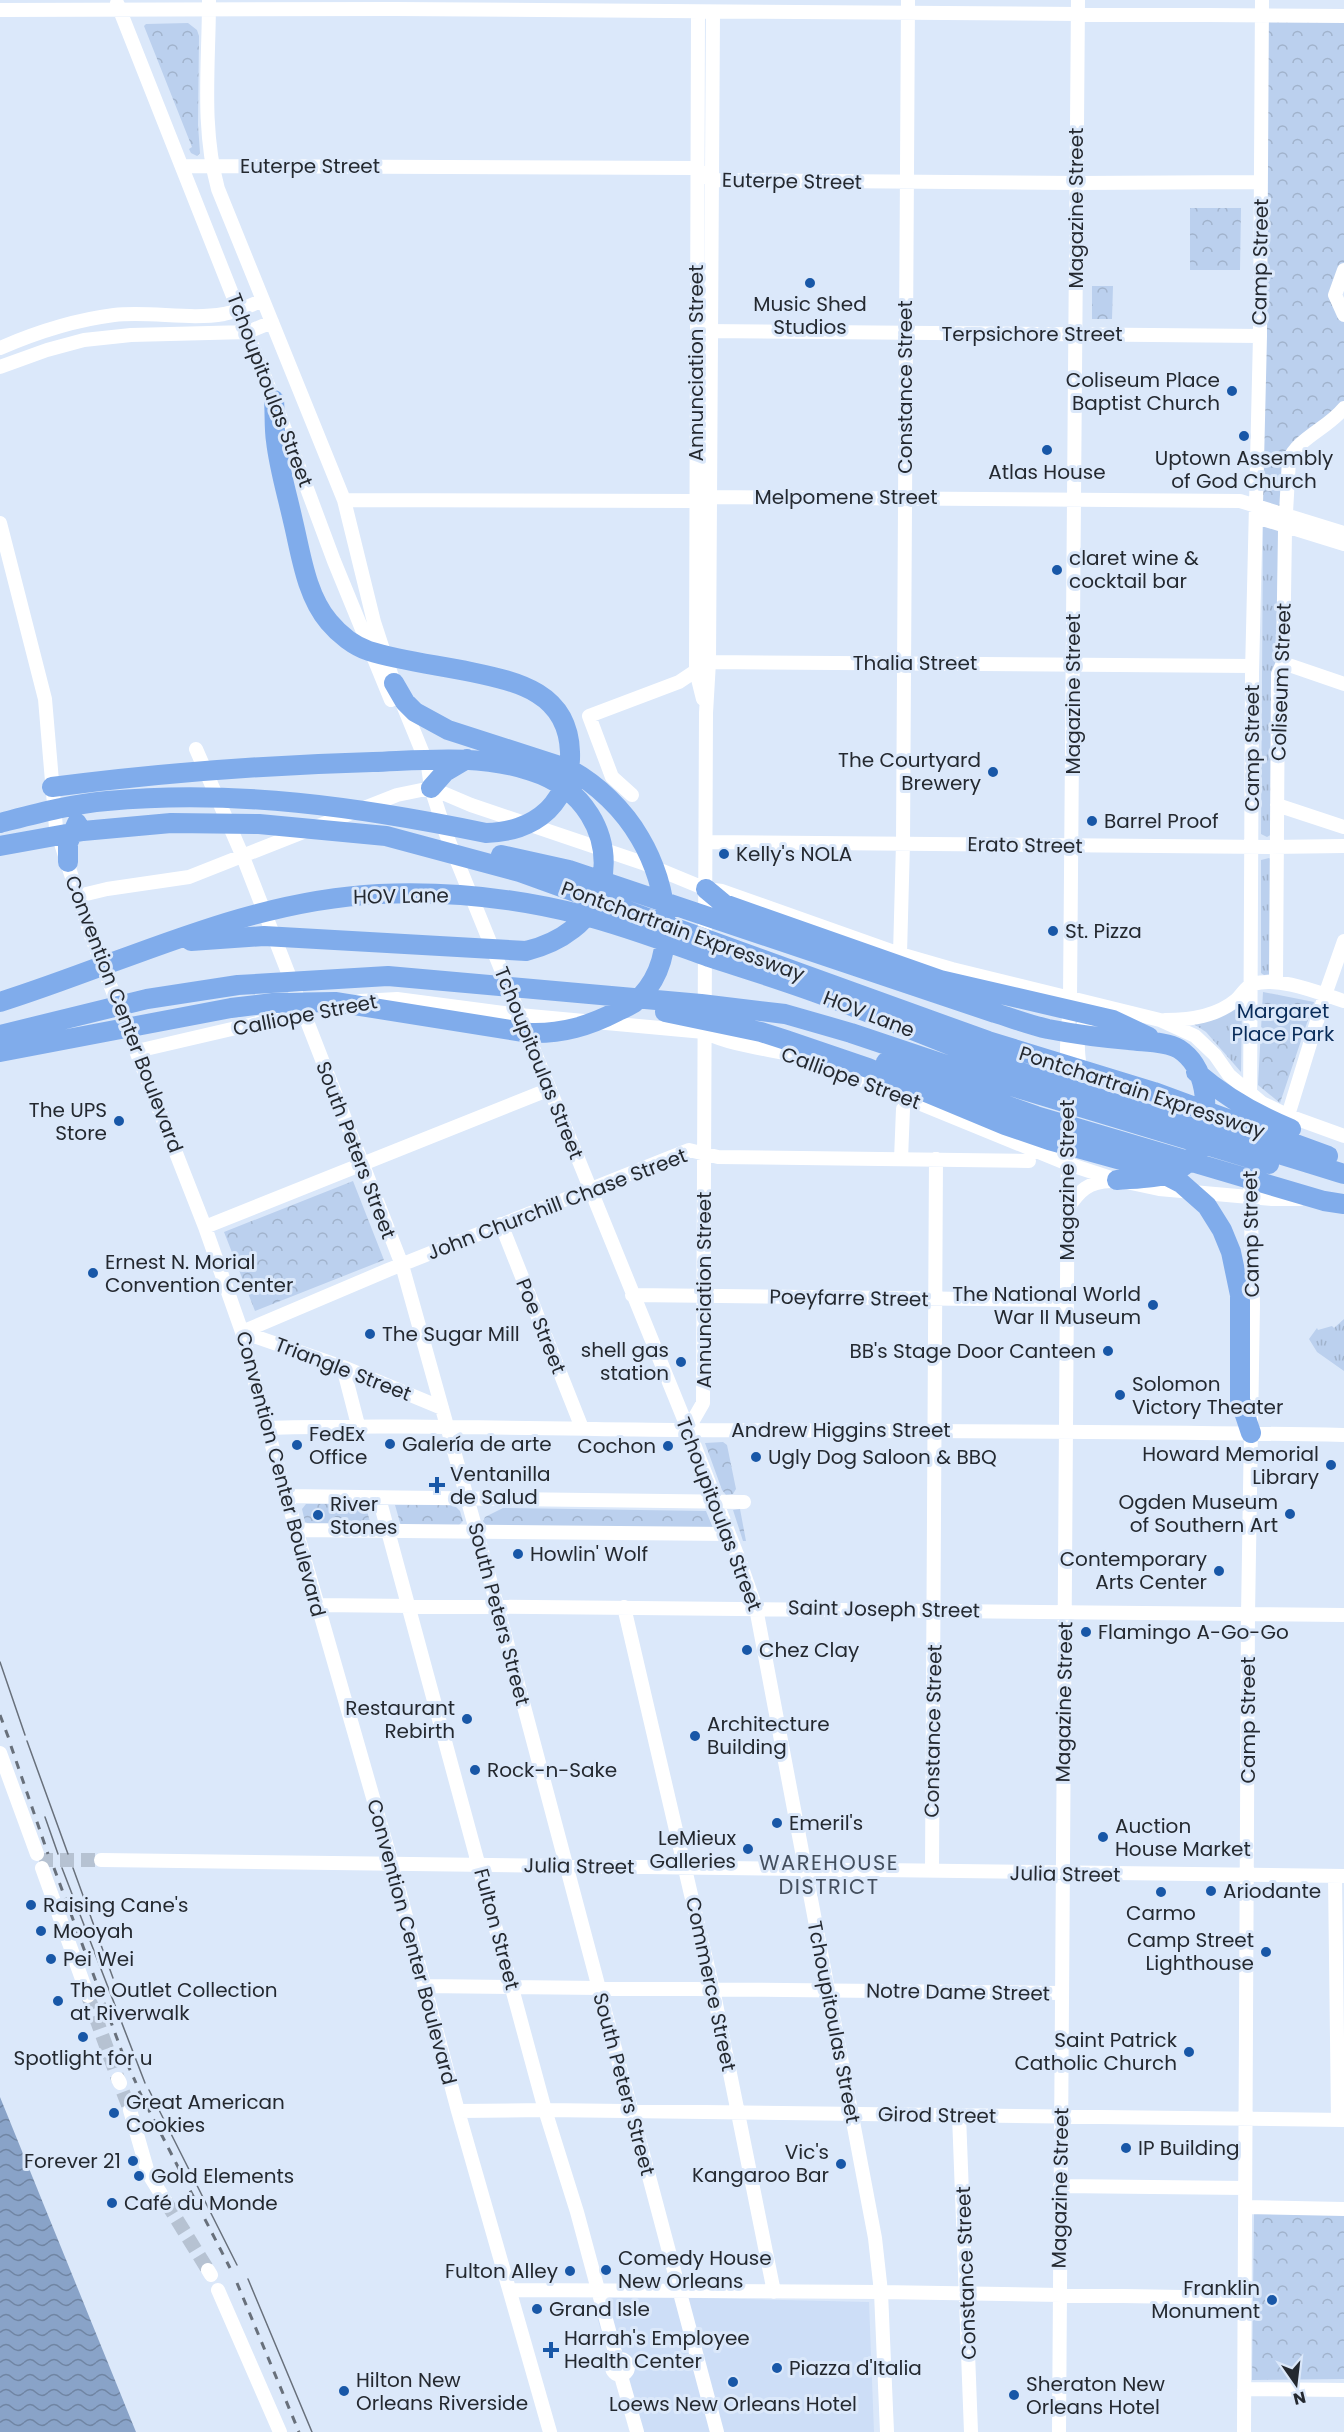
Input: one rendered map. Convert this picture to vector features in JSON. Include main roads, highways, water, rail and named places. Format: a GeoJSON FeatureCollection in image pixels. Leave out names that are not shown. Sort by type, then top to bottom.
{"type":"FeatureCollection","features":[{"type":"Feature","properties":{"kind":"highway"},"geometry":{"type":"LineString","coordinates":[[0,822],[105,801],[198,797],[243,798],[338,806],[486,833],[500,833],[521,827],[542,816],[551,806],[567,778],[570,762],[568,737],[555,710],[536,692],[511,680],[369,651],[330,624],[316,603],[304,567],[276,440],[274,400]]}},
{"type":"Feature","properties":{"kind":"highway"},"geometry":{"type":"LineString","coordinates":[[0,1052],[231,1008],[273,1003],[335,1002],[530,1033],[554,1034],[601,1020],[633,1003],[646,988],[657,969],[663,950],[667,917],[652,864],[640,837],[618,808],[585,778],[568,769],[448,729],[426,718],[405,702],[394,683]]}},
{"type":"Feature","properties":{"kind":"highway"},"geometry":{"type":"LineString","coordinates":[[429,783],[472,757],[498,753],[526,754]]}},
{"type":"Feature","properties":{"kind":"highway"},"geometry":{"type":"LineString","coordinates":[[0,1002],[48,987],[142,951],[189,941],[264,936],[526,951],[543,947],[559,939],[582,921],[592,908],[603,878],[602,842],[587,809],[567,789],[533,771],[486,760],[440,759],[207,770],[52,787]]}},
{"type":"Feature","properties":{"kind":"highway"},"geometry":{"type":"LineString","coordinates":[[68,862],[68,843],[75,827],[94,791],[108,780]]}},
{"type":"Feature","properties":{"kind":"highway","name":"Pontchartrain Expressway"},"geometry":{"type":"LineString","coordinates":[[0,846],[83,831],[171,823],[259,824],[386,836],[519,872],[988,1041],[1154,1092],[1344,1162]]}},
{"type":"Feature","properties":{"kind":"highway"},"geometry":{"type":"LineString","coordinates":[[386,836],[496,854],[569,870],[1048,1029],[1149,1042],[1177,1048],[1190,1058],[1205,1094],[1206,1117],[1200,1142],[1190,1162],[1179,1171],[1153,1177],[1117,1180]]}},
{"type":"Feature","properties":{"kind":"highway"},"geometry":{"type":"LineString","coordinates":[[706,889],[724,904],[940,980],[1113,1020],[1160,1042],[1208,1083],[1269,1119],[1334,1146],[1344,1155]]}},
{"type":"Feature","properties":{"kind":"highway","name":"HOV Lane"},"geometry":{"type":"LineString","coordinates":[[142,951],[182,935],[263,911],[339,898],[377,894],[460,895],[543,906],[583,915],[838,1000],[1015,1070],[1344,1174]]}},
{"type":"Feature","properties":{"kind":"highway","name":"Pontchartrain Expressway"},"geometry":{"type":"LineString","coordinates":[[0,1035],[147,999],[238,985],[388,976],[701,1004],[785,1014],[851,1033],[988,1079],[1344,1187]]}},
{"type":"Feature","properties":{"kind":"highway"},"geometry":{"type":"LineString","coordinates":[[590,995],[621,1006],[681,1015],[761,1032],[868,1068],[1005,1125],[1049,1140],[1154,1169],[1181,1184],[1207,1206],[1222,1230],[1237,1276],[1241,1328],[1240,1400],[1251,1433]]}},
{"type":"Feature","properties":{"kind":"highway"},"geometry":{"type":"LineString","coordinates":[[704,1032],[722,1021],[752,1022],[784,1028],[990,1101],[1324,1201],[1344,1204]]}},
{"type":"Feature","properties":{"kind":"water"},"geometry":{"type":"Polygon","coordinates":[[[0,2097],[136,2432],[0,2432],[0,2097]]]}},
{"type":"Feature","properties":{"kind":"tunnel"},"geometry":{"type":"LineString","coordinates":[[39,1860],[101,1860]]}},
{"type":"Feature","properties":{"kind":"tunnel"},"geometry":{"type":"LineString","coordinates":[[88,1996],[118,2079]]}},
{"type":"Feature","properties":{"kind":"tunnel"},"geometry":{"type":"LineString","coordinates":[[123,2092],[130,2110]]}},
{"type":"Feature","properties":{"kind":"tunnel"},"geometry":{"type":"LineString","coordinates":[[166,2202],[208,2270]]}},
{"type":"Feature","properties":{"kind":"tram line"},"geometry":{"type":"LineString","coordinates":[[0,1662],[25,1735]]}},
{"type":"Feature","properties":{"kind":"tram line"},"geometry":{"type":"LineString","coordinates":[[27,1741],[68,1854]]}},
{"type":"Feature","properties":{"kind":"tram line"},"geometry":{"type":"LineString","coordinates":[[45,1817],[58,1854]]}},
{"type":"Feature","properties":{"kind":"tram line"},"geometry":{"type":"LineString","coordinates":[[62,1868],[145,2083]]}},
{"type":"Feature","properties":{"kind":"tram line"},"geometry":{"type":"LineString","coordinates":[[73,1868],[113,1978]]}},
{"type":"Feature","properties":{"kind":"tram line"},"geometry":{"type":"LineString","coordinates":[[149,2090],[237,2265]]}},
{"type":"Feature","properties":{"kind":"tram line"},"geometry":{"type":"LineString","coordinates":[[248,2279],[312,2432]]}},
{"type":"Feature","properties":{"kind":"railway"},"geometry":{"type":"LineString","coordinates":[[0,1715],[9,1739]]}},
{"type":"Feature","properties":{"kind":"railway"},"geometry":{"type":"LineString","coordinates":[[11,1746],[48,1854]]}},
{"type":"Feature","properties":{"kind":"railway"},"geometry":{"type":"LineString","coordinates":[[54,1868],[122,2052],[136,2083]]}},
{"type":"Feature","properties":{"kind":"railway"},"geometry":{"type":"LineString","coordinates":[[139,2091],[230,2268]]}},
{"type":"Feature","properties":{"kind":"railway"},"geometry":{"type":"LineString","coordinates":[[237,2283],[299,2432]]}},
{"type":"Feature","properties":{"kind":"place","name":"Music Shed Studios"},"geometry":{"type":"Point","coordinates":[810,283]}},
{"type":"Feature","properties":{"kind":"place","name":"Coliseum Place Baptist Church"},"geometry":{"type":"Point","coordinates":[1232,391]}},
{"type":"Feature","properties":{"kind":"place","name":"Uptown Assembly of God Church"},"geometry":{"type":"Point","coordinates":[1244,436]}},
{"type":"Feature","properties":{"kind":"place","name":"Atlas House"},"geometry":{"type":"Point","coordinates":[1047,450]}},
{"type":"Feature","properties":{"kind":"place","name":"claret wine & cocktail bar"},"geometry":{"type":"Point","coordinates":[1057,570]}},
{"type":"Feature","properties":{"kind":"place","name":"The Courtyard Brewery"},"geometry":{"type":"Point","coordinates":[993,772]}},
{"type":"Feature","properties":{"kind":"place","name":"Barrel Proof"},"geometry":{"type":"Point","coordinates":[1092,821]}},
{"type":"Feature","properties":{"kind":"place","name":"Kelly's NOLA"},"geometry":{"type":"Point","coordinates":[724,854]}},
{"type":"Feature","properties":{"kind":"place","name":"St. Pizza"},"geometry":{"type":"Point","coordinates":[1053,931]}},
{"type":"Feature","properties":{"kind":"place","name":"The UPS Store"},"geometry":{"type":"Point","coordinates":[119,1121]}},
{"type":"Feature","properties":{"kind":"place","name":"Ernest N. Morial Convention Center"},"geometry":{"type":"Point","coordinates":[93,1273]}},
{"type":"Feature","properties":{"kind":"place","name":"The National World War II Museum"},"geometry":{"type":"Point","coordinates":[1153,1305]}},
{"type":"Feature","properties":{"kind":"place","name":"The Sugar Mill"},"geometry":{"type":"Point","coordinates":[370,1334]}},
{"type":"Feature","properties":{"kind":"place","name":"BB's Stage Door Canteen"},"geometry":{"type":"Point","coordinates":[1108,1351]}},
{"type":"Feature","properties":{"kind":"place","name":"shell gas station"},"geometry":{"type":"Point","coordinates":[681,1362]}},
{"type":"Feature","properties":{"kind":"place","name":"Solomon Victory Theater"},"geometry":{"type":"Point","coordinates":[1120,1395]}},
{"type":"Feature","properties":{"kind":"place","name":"Galería de arte"},"geometry":{"type":"Point","coordinates":[390,1444]}},
{"type":"Feature","properties":{"kind":"place","name":"FedEx Office"},"geometry":{"type":"Point","coordinates":[297,1445]}},
{"type":"Feature","properties":{"kind":"place","name":"Cochon"},"geometry":{"type":"Point","coordinates":[668,1446]}},
{"type":"Feature","properties":{"kind":"place","name":"Ugly Dog Saloon & BBQ"},"geometry":{"type":"Point","coordinates":[756,1457]}},
{"type":"Feature","properties":{"kind":"place","name":"Howard Memorial Library"},"geometry":{"type":"Point","coordinates":[1331,1465]}},
{"type":"Feature","properties":{"kind":"place","name":"Ventanilla de Salud"},"geometry":{"type":"Point","coordinates":[437,1485]}},
{"type":"Feature","properties":{"kind":"place","name":"Ogden Museum of Southern Art"},"geometry":{"type":"Point","coordinates":[1290,1514]}},
{"type":"Feature","properties":{"kind":"place","name":"River Stones"},"geometry":{"type":"Point","coordinates":[318,1515]}},
{"type":"Feature","properties":{"kind":"place","name":"Howlin' Wolf"},"geometry":{"type":"Point","coordinates":[518,1554]}},
{"type":"Feature","properties":{"kind":"place","name":"Contemporary Arts Center"},"geometry":{"type":"Point","coordinates":[1219,1571]}},
{"type":"Feature","properties":{"kind":"place","name":"Flamingo A-Go-Go"},"geometry":{"type":"Point","coordinates":[1086,1632]}},
{"type":"Feature","properties":{"kind":"place","name":"Chez Clay"},"geometry":{"type":"Point","coordinates":[747,1650]}},
{"type":"Feature","properties":{"kind":"place","name":"Restaurant Rebirth"},"geometry":{"type":"Point","coordinates":[467,1719]}},
{"type":"Feature","properties":{"kind":"place","name":"Architecture Building"},"geometry":{"type":"Point","coordinates":[695,1736]}},
{"type":"Feature","properties":{"kind":"place","name":"Rock-n-Sake"},"geometry":{"type":"Point","coordinates":[475,1770]}},
{"type":"Feature","properties":{"kind":"place","name":"Emeril's"},"geometry":{"type":"Point","coordinates":[777,1823]}},
{"type":"Feature","properties":{"kind":"place","name":"Auction House Market"},"geometry":{"type":"Point","coordinates":[1103,1837]}},
{"type":"Feature","properties":{"kind":"place","name":"LeMieux Galleries"},"geometry":{"type":"Point","coordinates":[748,1849]}},
{"type":"Feature","properties":{"kind":"place","name":"Ariodante"},"geometry":{"type":"Point","coordinates":[1211,1891]}},
{"type":"Feature","properties":{"kind":"place","name":"Carmo"},"geometry":{"type":"Point","coordinates":[1161,1892]}},
{"type":"Feature","properties":{"kind":"place","name":"Raising Cane's"},"geometry":{"type":"Point","coordinates":[31,1905]}},
{"type":"Feature","properties":{"kind":"place","name":"Mooyah"},"geometry":{"type":"Point","coordinates":[41,1931]}},
{"type":"Feature","properties":{"kind":"place","name":"Camp Street Lighthouse"},"geometry":{"type":"Point","coordinates":[1266,1952]}},
{"type":"Feature","properties":{"kind":"place","name":"Pei Wei"},"geometry":{"type":"Point","coordinates":[51,1959]}},
{"type":"Feature","properties":{"kind":"place","name":"The Outlet Collection at Riverwalk"},"geometry":{"type":"Point","coordinates":[58,2001]}},
{"type":"Feature","properties":{"kind":"place","name":"Spotlight for u"},"geometry":{"type":"Point","coordinates":[83,2037]}},
{"type":"Feature","properties":{"kind":"place","name":"Saint Patrick Catholic Church"},"geometry":{"type":"Point","coordinates":[1189,2052]}},
{"type":"Feature","properties":{"kind":"place","name":"Great American Cookies"},"geometry":{"type":"Point","coordinates":[114,2113]}},
{"type":"Feature","properties":{"kind":"place","name":"IP Building"},"geometry":{"type":"Point","coordinates":[1126,2148]}},
{"type":"Feature","properties":{"kind":"place","name":"Forever 21"},"geometry":{"type":"Point","coordinates":[133,2161]}},
{"type":"Feature","properties":{"kind":"place","name":"Vic's Kangaroo Bar"},"geometry":{"type":"Point","coordinates":[841,2164]}},
{"type":"Feature","properties":{"kind":"place","name":"Gold Elements"},"geometry":{"type":"Point","coordinates":[139,2176]}},
{"type":"Feature","properties":{"kind":"place","name":"Café du Monde"},"geometry":{"type":"Point","coordinates":[112,2203]}},
{"type":"Feature","properties":{"kind":"place","name":"Comedy House New Orleans"},"geometry":{"type":"Point","coordinates":[606,2270]}},
{"type":"Feature","properties":{"kind":"place","name":"Fulton Alley"},"geometry":{"type":"Point","coordinates":[570,2271]}},
{"type":"Feature","properties":{"kind":"place","name":"Franklin Monument"},"geometry":{"type":"Point","coordinates":[1272,2300]}},
{"type":"Feature","properties":{"kind":"place","name":"Grand Isle"},"geometry":{"type":"Point","coordinates":[537,2309]}},
{"type":"Feature","properties":{"kind":"place","name":"Harrah's Employee Health Center"},"geometry":{"type":"Point","coordinates":[551,2350]}},
{"type":"Feature","properties":{"kind":"place","name":"Piazza d'Italia"},"geometry":{"type":"Point","coordinates":[777,2368]}},
{"type":"Feature","properties":{"kind":"place","name":"Loews New Orleans Hotel"},"geometry":{"type":"Point","coordinates":[733,2382]}},
{"type":"Feature","properties":{"kind":"place","name":"Hilton New Orleans Riverside"},"geometry":{"type":"Point","coordinates":[344,2391]}},
{"type":"Feature","properties":{"kind":"place","name":"Sheraton New Orleans Hotel"},"geometry":{"type":"Point","coordinates":[1014,2395]}},
{"type":"Feature","properties":{"kind":"district","name":"WAREHOUSE DISTRICT"},"geometry":{"type":"Point","coordinates":[829,1874]}},
{"type":"Feature","properties":{"kind":"park label","name":"Margaret Place Park"},"geometry":{"type":"Point","coordinates":[1283,1022]}}]}
